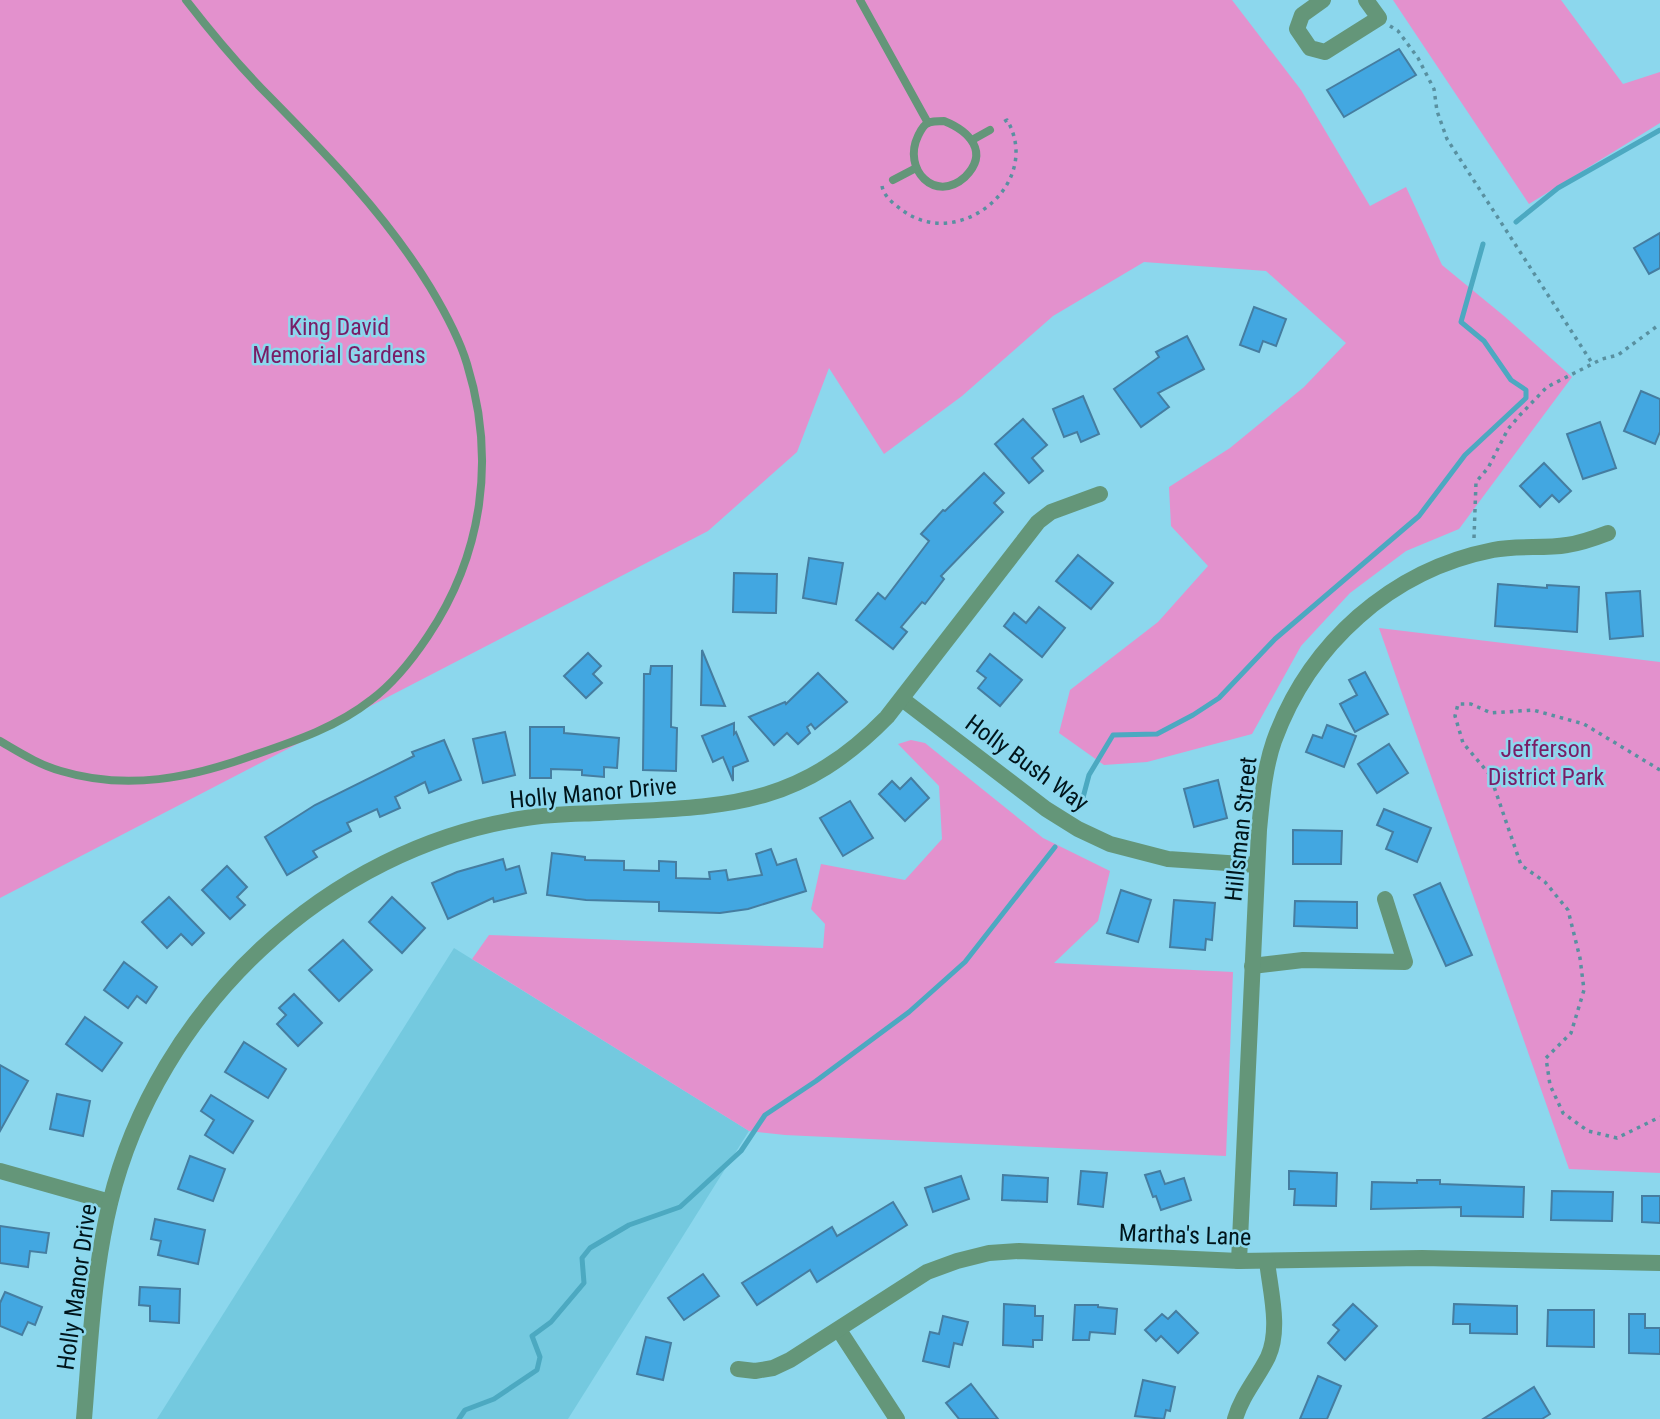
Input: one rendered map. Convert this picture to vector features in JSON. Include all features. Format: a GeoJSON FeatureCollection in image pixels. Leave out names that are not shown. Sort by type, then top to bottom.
{"type":"FeatureCollection","features":[{"type":"Feature","properties":{"kind":"street"},"geometry":{"type":"LineString","coordinates":[[1323,0],[1302,15],[1297,29],[1310,48],[1325,52],[1379,18],[1366,0]]}},
{"type":"Feature","properties":{"kind":"street","name":"Holly Manor Drive"},"geometry":{"type":"LineString","coordinates":[[84,1419],[98,1261],[121,1165],[160,1078],[186,1037],[247,963],[282,930],[322,900],[364,874],[400,855],[444,838],[491,825],[551,815],[710,807],[743,802],[809,778],[865,739],[902,699],[1038,522],[1058,509],[1100,494]]}},
{"type":"Feature","properties":{"kind":"street","name":"Hillsman Street"},"geometry":{"type":"LineString","coordinates":[[1239,1261],[1257,865],[1264,782],[1273,743],[1286,712],[1303,680],[1343,629],[1370,606],[1399,587],[1452,562],[1482,553],[1527,547],[1565,546],[1587,542],[1608,533]]}},
{"type":"Feature","properties":{"kind":"street","name":"Holly Bush Way"},"geometry":{"type":"LineString","coordinates":[[902,699],[1046,809],[1078,829],[1110,844],[1168,859],[1257,865]]}},
{"type":"Feature","properties":{"kind":"street"},"geometry":{"type":"LineString","coordinates":[[1252,966],[1303,960],[1405,962],[1385,899]]}},
{"type":"Feature","properties":{"kind":"street"},"geometry":{"type":"LineString","coordinates":[[0,1171],[110,1202]]}},
{"type":"Feature","properties":{"kind":"street","name":"Martha's Lane"},"geometry":{"type":"LineString","coordinates":[[738,1369],[755,1371],[773,1368],[839,1330],[927,1272],[989,1253],[1019,1251],[1239,1261],[1422,1258],[1660,1263]]}},
{"type":"Feature","properties":{"kind":"street"},"geometry":{"type":"LineString","coordinates":[[1236,1419],[1248,1387],[1269,1356],[1273,1341],[1267,1261]]}},
{"type":"Feature","properties":{"kind":"street"},"geometry":{"type":"LineString","coordinates":[[839,1330],[897,1419]]}},
{"type":"Feature","properties":{"kind":"lane"},"geometry":{"type":"LineString","coordinates":[[0,741],[59,771],[112,781],[144,782],[165,780],[215,768],[306,737],[343,719],[371,701],[416,655],[444,612],[457,586],[478,520],[482,487],[482,435],[477,399],[466,361],[443,310],[417,266],[377,211],[340,167],[243,68],[186,0]]}},
{"type":"Feature","properties":{"kind":"lane"},"geometry":{"type":"LineString","coordinates":[[860,0],[928,123]]}},
{"type":"Feature","properties":{"kind":"lane"},"geometry":{"type":"LineString","coordinates":[[944,121],[960,127],[972,140],[976,148],[976,161],[968,174],[958,182],[946,186],[932,184],[922,178],[916,168],[913,154],[921,129],[928,123],[944,121]]}},
{"type":"Feature","properties":{"kind":"lane"},"geometry":{"type":"LineString","coordinates":[[972,140],[990,130]]}},
{"type":"Feature","properties":{"kind":"lane"},"geometry":{"type":"LineString","coordinates":[[893,180],[916,168]]}},
{"type":"Feature","properties":{"kind":"path"},"geometry":{"type":"LineString","coordinates":[[1379,18],[1398,31],[1418,58],[1434,89],[1437,111],[1447,138],[1592,363]]}},
{"type":"Feature","properties":{"kind":"path"},"geometry":{"type":"LineString","coordinates":[[1482,553],[1474,538],[1476,482],[1494,457],[1508,429],[1547,387],[1592,363],[1618,355],[1660,324]]}},
{"type":"Feature","properties":{"kind":"path"},"geometry":{"type":"LineString","coordinates":[[1660,770],[1584,724],[1534,710],[1492,713],[1471,704],[1458,704],[1455,716],[1463,743],[1490,775],[1521,865],[1545,881],[1568,910],[1580,958],[1584,990],[1571,1033],[1546,1058],[1550,1085],[1563,1113],[1588,1131],[1617,1138],[1660,1117]]}},
{"type":"Feature","properties":{"kind":"shaded area"},"geometry":{"type":"Polygon","coordinates":[[[454,948],[749,1131],[568,1419],[157,1419],[454,948]]]}},
{"type":"Feature","properties":{"kind":"green space","name":"King David Memorial Gardens"},"geometry":{"type":"Polygon","coordinates":[[[0,0],[1232,0],[1301,90],[1370,206],[1406,187],[1442,265],[1572,377],[1459,529],[1406,551],[1350,593],[1301,646],[1252,734],[1147,762],[1104,765],[1059,733],[1070,690],[1158,622],[1208,566],[1171,526],[1169,487],[1230,448],[1304,387],[1346,343],[1266,271],[1144,262],[1053,316],[962,396],[884,454],[829,368],[797,452],[708,531],[0,898],[0,0]]]}},
{"type":"Feature","properties":{"kind":"green space"},"geometry":{"type":"Polygon","coordinates":[[[1393,0],[1561,0],[1623,84],[1660,72],[1660,123],[1529,204],[1393,0]]]}},
{"type":"Feature","properties":{"kind":"green space","name":"Jefferson District Park"},"geometry":{"type":"Polygon","coordinates":[[[1379,628],[1660,662],[1660,1173],[1569,1169],[1379,628]]]}},
{"type":"Feature","properties":{"kind":"green space"},"geometry":{"type":"Polygon","coordinates":[[[911,740],[925,743],[1043,838],[1110,871],[1098,921],[1054,963],[1233,972],[1226,1156],[785,1135],[749,1131],[472,959],[489,935],[823,948],[825,924],[811,909],[821,864],[905,880],[942,839],[939,786],[898,744],[911,740]]]}},
{"type":"Feature","properties":{"kind":"building"},"geometry":{"type":"Polygon","coordinates":[[[1399,49],[1416,75],[1344,117],[1327,90],[1399,49]]]}},
{"type":"Feature","properties":{"kind":"building"},"geometry":{"type":"Polygon","coordinates":[[[1660,233],[1660,268],[1649,274],[1634,248],[1660,233]]]}},
{"type":"Feature","properties":{"kind":"building"},"geometry":{"type":"Polygon","coordinates":[[[1254,307],[1286,319],[1276,346],[1263,341],[1259,352],[1240,345],[1254,307]]]}},
{"type":"Feature","properties":{"kind":"building"},"geometry":{"type":"Polygon","coordinates":[[[1187,336],[1204,369],[1158,393],[1169,407],[1141,427],[1114,389],[1159,357],[1156,352],[1187,336]]]}},
{"type":"Feature","properties":{"kind":"building"},"geometry":{"type":"Polygon","coordinates":[[[1641,391],[1660,399],[1660,432],[1655,444],[1624,431],[1641,391]]]}},
{"type":"Feature","properties":{"kind":"building"},"geometry":{"type":"Polygon","coordinates":[[[1083,396],[1099,434],[1081,442],[1077,432],[1064,437],[1053,409],[1083,396]]]}},
{"type":"Feature","properties":{"kind":"building"},"geometry":{"type":"Polygon","coordinates":[[[1023,419],[1047,445],[1032,458],[1043,471],[1029,483],[995,444],[1023,419]]]}},
{"type":"Feature","properties":{"kind":"building"},"geometry":{"type":"Polygon","coordinates":[[[1600,422],[1616,468],[1583,479],[1567,434],[1600,422]]]}},
{"type":"Feature","properties":{"kind":"building"},"geometry":{"type":"Polygon","coordinates":[[[1544,463],[1571,491],[1559,502],[1552,495],[1540,507],[1520,486],[1544,463]]]}},
{"type":"Feature","properties":{"kind":"building"},"geometry":{"type":"Polygon","coordinates":[[[984,473],[1004,493],[994,503],[1003,512],[941,576],[944,579],[925,604],[922,602],[901,627],[907,632],[893,649],[856,620],[878,593],[885,599],[929,541],[921,534],[984,473]]]}},
{"type":"Feature","properties":{"kind":"building"},"geometry":{"type":"Polygon","coordinates":[[[1078,555],[1113,583],[1091,609],[1056,581],[1078,555]]]}},
{"type":"Feature","properties":{"kind":"building"},"geometry":{"type":"Polygon","coordinates":[[[809,558],[843,563],[836,604],[803,598],[809,558]]]}},
{"type":"Feature","properties":{"kind":"building"},"geometry":{"type":"Polygon","coordinates":[[[734,573],[777,574],[776,613],[733,612],[734,573]]]}},
{"type":"Feature","properties":{"kind":"building"},"geometry":{"type":"Polygon","coordinates":[[[1498,584],[1547,588],[1547,585],[1579,587],[1577,632],[1495,626],[1498,584]]]}},
{"type":"Feature","properties":{"kind":"building"},"geometry":{"type":"Polygon","coordinates":[[[1640,591],[1643,636],[1610,639],[1606,593],[1640,591]]]}},
{"type":"Feature","properties":{"kind":"building"},"geometry":{"type":"Polygon","coordinates":[[[1039,607],[1065,628],[1042,657],[1004,626],[1014,613],[1026,623],[1039,607]]]}},
{"type":"Feature","properties":{"kind":"building"},"geometry":{"type":"Polygon","coordinates":[[[702,650],[725,706],[701,705],[702,650]]]}},
{"type":"Feature","properties":{"kind":"building"},"geometry":{"type":"Polygon","coordinates":[[[588,653],[601,666],[593,674],[602,683],[586,698],[564,676],[588,653]]]}},
{"type":"Feature","properties":{"kind":"building"},"geometry":{"type":"Polygon","coordinates":[[[990,654],[1022,680],[1000,706],[978,688],[986,678],[977,671],[990,654]]]}},
{"type":"Feature","properties":{"kind":"building"},"geometry":{"type":"Polygon","coordinates":[[[651,666],[672,666],[671,727],[677,728],[676,771],[643,770],[644,674],[650,674],[651,666]]]}},
{"type":"Feature","properties":{"kind":"building"},"geometry":{"type":"Polygon","coordinates":[[[1365,672],[1388,714],[1355,732],[1340,704],[1357,695],[1349,680],[1365,672]]]}},
{"type":"Feature","properties":{"kind":"building"},"geometry":{"type":"Polygon","coordinates":[[[818,673],[847,702],[815,729],[811,724],[807,727],[810,733],[798,744],[787,733],[774,745],[749,717],[785,702],[786,704],[818,673]]]}},
{"type":"Feature","properties":{"kind":"building"},"geometry":{"type":"Polygon","coordinates":[[[734,723],[734,734],[736,732],[748,761],[733,767],[733,781],[723,757],[713,762],[702,736],[734,723]]]}},
{"type":"Feature","properties":{"kind":"building"},"geometry":{"type":"Polygon","coordinates":[[[1327,725],[1356,736],[1344,767],[1306,752],[1313,735],[1322,738],[1327,725]]]}},
{"type":"Feature","properties":{"kind":"building"},"geometry":{"type":"Polygon","coordinates":[[[530,727],[564,727],[564,733],[619,738],[617,768],[604,767],[604,777],[582,775],[582,770],[551,769],[551,778],[530,778],[530,727]]]}},
{"type":"Feature","properties":{"kind":"building"},"geometry":{"type":"Polygon","coordinates":[[[505,732],[515,775],[483,783],[473,739],[505,732]]]}},
{"type":"Feature","properties":{"kind":"building"},"geometry":{"type":"Polygon","coordinates":[[[444,740],[461,780],[429,793],[425,782],[395,797],[400,808],[380,817],[377,809],[347,823],[351,831],[313,851],[317,857],[287,875],[265,837],[315,805],[414,756],[412,752],[444,740]]]}},
{"type":"Feature","properties":{"kind":"building"},"geometry":{"type":"Polygon","coordinates":[[[1389,744],[1408,773],[1377,793],[1358,764],[1389,744]]]}},
{"type":"Feature","properties":{"kind":"building"},"geometry":{"type":"Polygon","coordinates":[[[911,778],[929,798],[905,821],[879,794],[892,781],[900,789],[911,778]]]}},
{"type":"Feature","properties":{"kind":"building"},"geometry":{"type":"Polygon","coordinates":[[[1218,780],[1227,818],[1194,827],[1184,789],[1218,780]]]}},
{"type":"Feature","properties":{"kind":"building"},"geometry":{"type":"Polygon","coordinates":[[[850,801],[873,838],[843,856],[820,818],[850,801]]]}},
{"type":"Feature","properties":{"kind":"building"},"geometry":{"type":"Polygon","coordinates":[[[1384,809],[1431,828],[1417,862],[1386,849],[1393,832],[1377,825],[1384,809]]]}},
{"type":"Feature","properties":{"kind":"building"},"geometry":{"type":"Polygon","coordinates":[[[1293,830],[1342,831],[1341,864],[1293,864],[1293,830]]]}},
{"type":"Feature","properties":{"kind":"building"},"geometry":{"type":"Polygon","coordinates":[[[771,849],[777,865],[796,859],[806,891],[748,909],[720,913],[659,911],[659,902],[586,900],[547,895],[552,853],[585,857],[585,860],[624,861],[624,870],[659,871],[659,861],[676,862],[676,878],[710,879],[709,872],[726,870],[728,880],[762,875],[756,854],[771,849]]]}},
{"type":"Feature","properties":{"kind":"building"},"geometry":{"type":"Polygon","coordinates":[[[503,859],[506,870],[519,866],[526,893],[494,902],[493,898],[448,919],[432,883],[457,872],[503,859]]]}},
{"type":"Feature","properties":{"kind":"building"},"geometry":{"type":"Polygon","coordinates":[[[227,866],[247,887],[237,897],[245,905],[230,919],[202,890],[227,866]]]}},
{"type":"Feature","properties":{"kind":"building"},"geometry":{"type":"Polygon","coordinates":[[[1440,883],[1472,955],[1446,966],[1414,895],[1440,883]]]}},
{"type":"Feature","properties":{"kind":"building"},"geometry":{"type":"Polygon","coordinates":[[[1121,890],[1151,900],[1138,942],[1107,933],[1121,890]]]}},
{"type":"Feature","properties":{"kind":"building"},"geometry":{"type":"Polygon","coordinates":[[[169,897],[204,933],[192,945],[181,934],[167,948],[142,922],[169,897]]]}},
{"type":"Feature","properties":{"kind":"building"},"geometry":{"type":"Polygon","coordinates":[[[392,897],[425,928],[402,953],[369,922],[392,897]]]}},
{"type":"Feature","properties":{"kind":"building"},"geometry":{"type":"Polygon","coordinates":[[[1174,900],[1215,903],[1212,940],[1206,939],[1205,950],[1170,947],[1174,900]]]}},
{"type":"Feature","properties":{"kind":"building"},"geometry":{"type":"Polygon","coordinates":[[[1295,901],[1357,902],[1357,928],[1294,926],[1295,901]]]}},
{"type":"Feature","properties":{"kind":"building"},"geometry":{"type":"Polygon","coordinates":[[[343,940],[372,970],[339,1001],[309,970],[343,940]]]}},
{"type":"Feature","properties":{"kind":"building"},"geometry":{"type":"Polygon","coordinates":[[[124,962],[157,987],[146,1003],[137,996],[128,1008],[104,990],[124,962]]]}},
{"type":"Feature","properties":{"kind":"building"},"geometry":{"type":"Polygon","coordinates":[[[294,994],[322,1023],[298,1046],[277,1024],[286,1015],[279,1008],[294,994]]]}},
{"type":"Feature","properties":{"kind":"building"},"geometry":{"type":"Polygon","coordinates":[[[85,1017],[122,1043],[102,1071],[66,1044],[85,1017]]]}},
{"type":"Feature","properties":{"kind":"building"},"geometry":{"type":"Polygon","coordinates":[[[244,1042],[286,1069],[268,1098],[225,1072],[244,1042]]]}},
{"type":"Feature","properties":{"kind":"building"},"geometry":{"type":"Polygon","coordinates":[[[0,1065],[28,1081],[0,1131],[0,1065]]]}},
{"type":"Feature","properties":{"kind":"building"},"geometry":{"type":"Polygon","coordinates":[[[57,1094],[90,1101],[83,1136],[50,1129],[57,1094]]]}},
{"type":"Feature","properties":{"kind":"building"},"geometry":{"type":"Polygon","coordinates":[[[211,1095],[253,1121],[233,1153],[205,1135],[214,1120],[201,1111],[211,1095]]]}},
{"type":"Feature","properties":{"kind":"building"},"geometry":{"type":"Polygon","coordinates":[[[190,1156],[225,1169],[213,1201],[178,1189],[190,1156]]]}},
{"type":"Feature","properties":{"kind":"building"},"geometry":{"type":"Polygon","coordinates":[[[1081,1171],[1107,1173],[1103,1207],[1078,1204],[1081,1171]]]}},
{"type":"Feature","properties":{"kind":"building"},"geometry":{"type":"Polygon","coordinates":[[[1160,1171],[1165,1184],[1184,1178],[1191,1200],[1161,1210],[1145,1175],[1160,1171]]]}},
{"type":"Feature","properties":{"kind":"building"},"geometry":{"type":"Polygon","coordinates":[[[1289,1171],[1337,1173],[1336,1206],[1294,1205],[1295,1189],[1289,1189],[1289,1171]]]}},
{"type":"Feature","properties":{"kind":"building"},"geometry":{"type":"Polygon","coordinates":[[[1003,1175],[1048,1178],[1047,1202],[1002,1200],[1003,1175]]]}},
{"type":"Feature","properties":{"kind":"building"},"geometry":{"type":"Polygon","coordinates":[[[961,1176],[969,1199],[933,1212],[925,1188],[961,1176]]]}},
{"type":"Feature","properties":{"kind":"building"},"geometry":{"type":"Polygon","coordinates":[[[1417,1180],[1440,1180],[1440,1184],[1524,1187],[1523,1217],[1461,1216],[1461,1207],[1371,1209],[1372,1182],[1417,1183],[1417,1180]]]}},
{"type":"Feature","properties":{"kind":"building"},"geometry":{"type":"Polygon","coordinates":[[[1552,1191],[1613,1192],[1612,1221],[1551,1220],[1552,1191]]]}},
{"type":"Feature","properties":{"kind":"building"},"geometry":{"type":"Polygon","coordinates":[[[1642,1196],[1660,1196],[1660,1223],[1642,1222],[1642,1196]]]}},
{"type":"Feature","properties":{"kind":"building"},"geometry":{"type":"Polygon","coordinates":[[[893,1202],[907,1225],[817,1282],[810,1270],[757,1305],[742,1283],[832,1227],[837,1236],[893,1202]]]}},
{"type":"Feature","properties":{"kind":"building"},"geometry":{"type":"Polygon","coordinates":[[[155,1219],[205,1230],[198,1264],[158,1255],[161,1241],[151,1239],[155,1219]]]}},
{"type":"Feature","properties":{"kind":"building"},"geometry":{"type":"Polygon","coordinates":[[[0,1226],[49,1233],[46,1253],[30,1251],[28,1267],[0,1263],[0,1226]]]}},
{"type":"Feature","properties":{"kind":"building"},"geometry":{"type":"Polygon","coordinates":[[[703,1274],[719,1296],[684,1320],[668,1298],[703,1274]]]}},
{"type":"Feature","properties":{"kind":"building"},"geometry":{"type":"Polygon","coordinates":[[[140,1287],[180,1289],[179,1323],[150,1321],[150,1306],[139,1305],[140,1287]]]}},
{"type":"Feature","properties":{"kind":"building"},"geometry":{"type":"Polygon","coordinates":[[[5,1292],[42,1307],[35,1325],[28,1322],[22,1335],[0,1326],[0,1303],[5,1292]]]}},
{"type":"Feature","properties":{"kind":"building"},"geometry":{"type":"Polygon","coordinates":[[[1004,1304],[1035,1306],[1035,1316],[1043,1316],[1042,1340],[1033,1340],[1033,1347],[1003,1345],[1004,1304]]]}},
{"type":"Feature","properties":{"kind":"building"},"geometry":{"type":"Polygon","coordinates":[[[1353,1304],[1377,1326],[1345,1360],[1328,1343],[1339,1330],[1333,1325],[1353,1304]]]}},
{"type":"Feature","properties":{"kind":"building"},"geometry":{"type":"Polygon","coordinates":[[[1454,1304],[1517,1306],[1517,1334],[1470,1333],[1470,1324],[1453,1324],[1454,1304]]]}},
{"type":"Feature","properties":{"kind":"building"},"geometry":{"type":"Polygon","coordinates":[[[1075,1305],[1098,1305],[1117,1309],[1115,1334],[1090,1332],[1089,1340],[1073,1340],[1075,1305]]]}},
{"type":"Feature","properties":{"kind":"building"},"geometry":{"type":"Polygon","coordinates":[[[1548,1310],[1594,1310],[1594,1347],[1547,1346],[1548,1310]]]}},
{"type":"Feature","properties":{"kind":"building"},"geometry":{"type":"Polygon","coordinates":[[[1176,1311],[1198,1333],[1178,1353],[1161,1336],[1156,1341],[1145,1330],[1162,1314],[1168,1319],[1176,1311]]]}},
{"type":"Feature","properties":{"kind":"building"},"geometry":{"type":"Polygon","coordinates":[[[1629,1314],[1645,1314],[1645,1328],[1660,1328],[1660,1354],[1629,1353],[1629,1314]]]}},
{"type":"Feature","properties":{"kind":"building"},"geometry":{"type":"Polygon","coordinates":[[[943,1316],[968,1322],[962,1345],[954,1343],[949,1367],[923,1361],[930,1332],[939,1334],[943,1316]]]}},
{"type":"Feature","properties":{"kind":"building"},"geometry":{"type":"Polygon","coordinates":[[[646,1337],[671,1343],[663,1380],[637,1374],[646,1337]]]}},
{"type":"Feature","properties":{"kind":"building"},"geometry":{"type":"Polygon","coordinates":[[[1318,1376],[1341,1386],[1327,1419],[1300,1419],[1318,1376]]]}},
{"type":"Feature","properties":{"kind":"building"},"geometry":{"type":"Polygon","coordinates":[[[1143,1380],[1175,1387],[1170,1411],[1166,1410],[1164,1419],[1135,1416],[1143,1380]]]}},
{"type":"Feature","properties":{"kind":"building"},"geometry":{"type":"Polygon","coordinates":[[[971,1384],[998,1419],[959,1419],[946,1403],[971,1384]]]}},
{"type":"Feature","properties":{"kind":"building"},"geometry":{"type":"Polygon","coordinates":[[[1534,1387],[1550,1414],[1542,1419],[1483,1419],[1534,1387]]]}},
{"type":"Feature","properties":{"kind":"waterway"},"geometry":{"type":"LineString","coordinates":[[1516,222],[1558,188],[1660,130]]}},
{"type":"Feature","properties":{"kind":"waterway"},"geometry":{"type":"LineString","coordinates":[[1081,805],[1089,775],[1113,735],[1157,734],[1219,698],[1275,639],[1419,516],[1465,455],[1526,398],[1526,390],[1511,380],[1484,341],[1461,322],[1483,244]]}},
{"type":"Feature","properties":{"kind":"waterway"},"geometry":{"type":"LineString","coordinates":[[459,1419],[465,1410],[494,1399],[537,1370],[540,1357],[532,1336],[551,1322],[584,1283],[582,1258],[590,1248],[629,1225],[680,1207],[741,1151],[765,1115],[909,1012],[965,962],[1055,847]]}}]}
